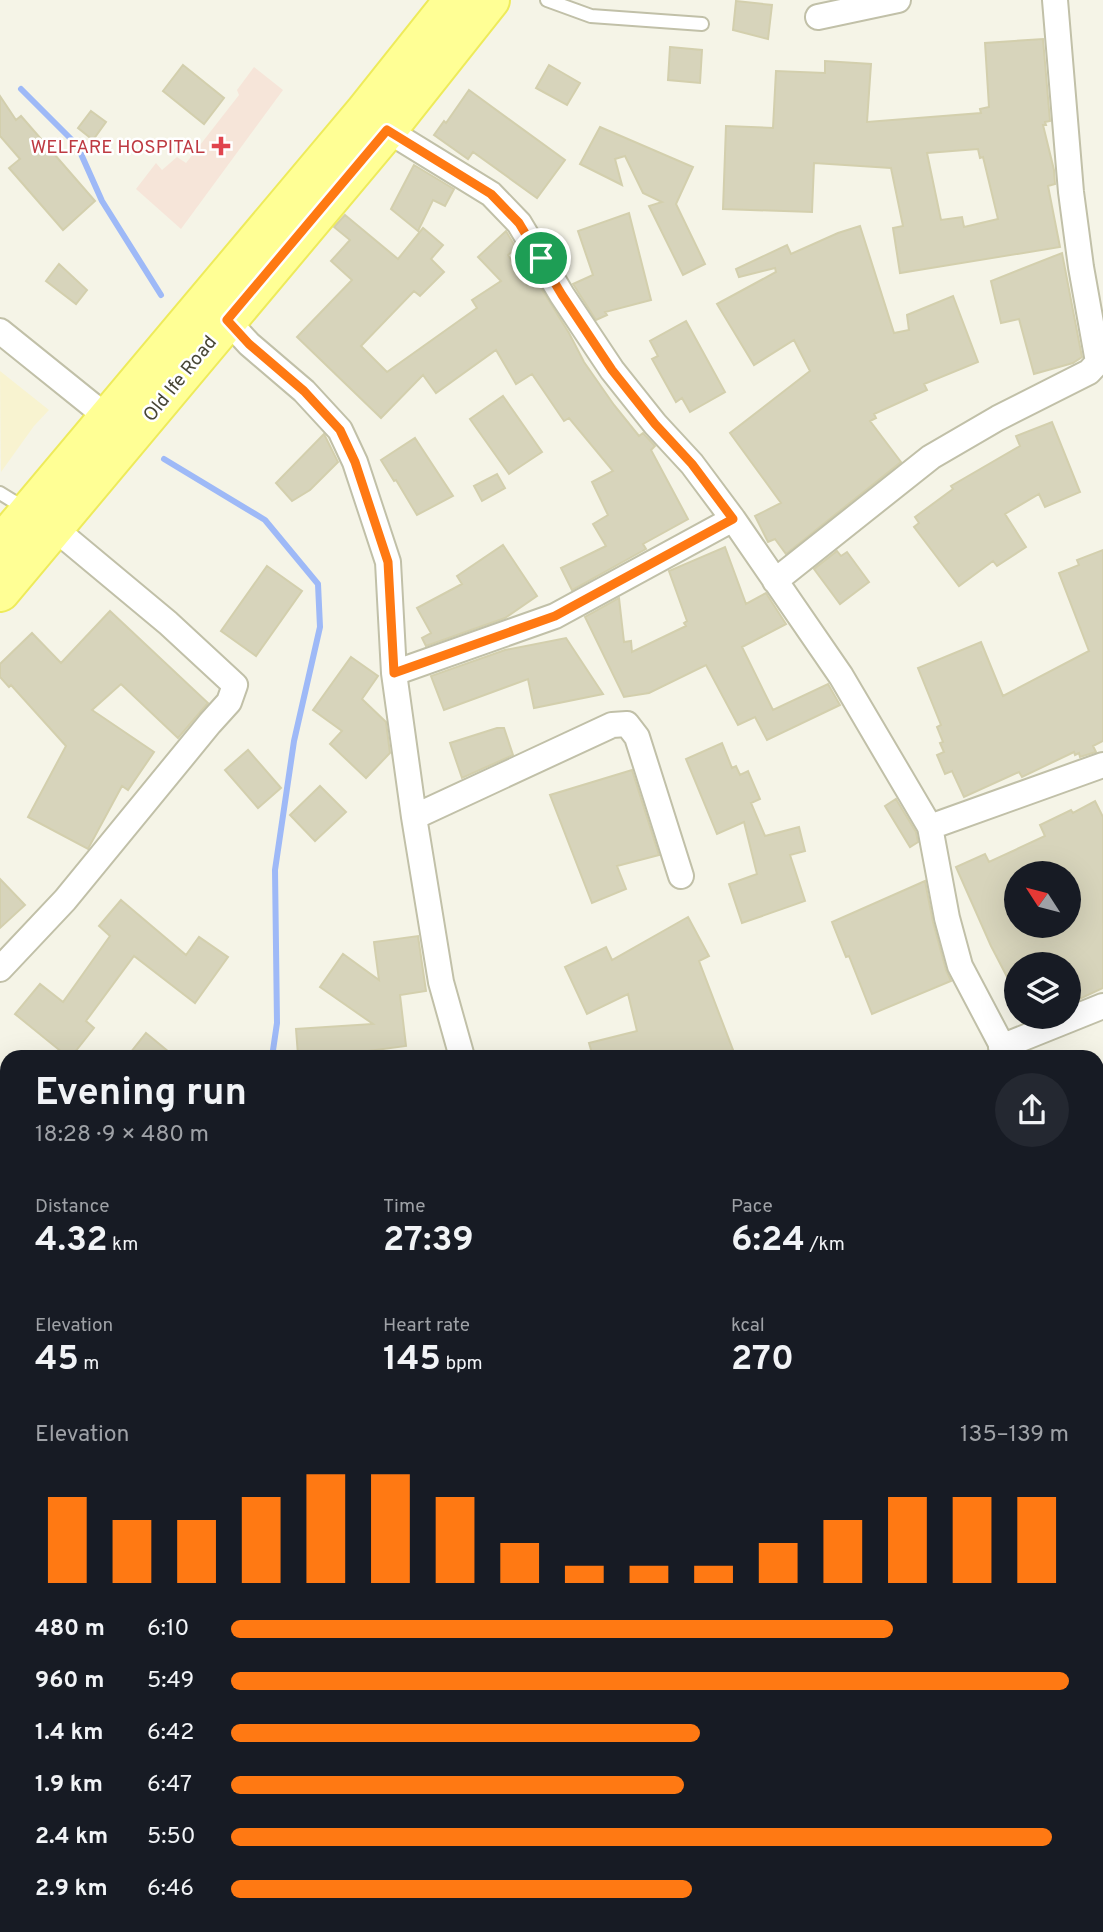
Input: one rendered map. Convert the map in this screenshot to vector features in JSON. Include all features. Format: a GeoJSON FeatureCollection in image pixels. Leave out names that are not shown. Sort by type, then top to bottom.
{"type":"FeatureCollection","features":[{"type":"Feature","properties":{"kind":"main road","name":"Old Ife Road"},"geometry":{"type":"LineString","coordinates":[[0,592],[28,511],[227,320],[454,0]]}},
{"type":"Feature","properties":{"kind":"main road","name":"Old Ife Road"},"geometry":{"type":"LineString","coordinates":[[0,546],[108,418],[322,184],[387,130],[490,0]]}},
{"type":"Feature","properties":{"kind":"street"},"geometry":{"type":"LineString","coordinates":[[818,17],[898,0]]}},
{"type":"Feature","properties":{"kind":"street"},"geometry":{"type":"LineString","coordinates":[[775,581],[932,457],[998,418],[1089,372],[1101,361],[1081,267],[1071,192],[1055,0]]}},
{"type":"Feature","properties":{"kind":"street"},"geometry":{"type":"LineString","coordinates":[[387,130],[491,194],[519,223],[562,295],[612,370],[655,424],[692,464],[841,676],[930,827],[947,918],[960,966],[1004,1050]]}},
{"type":"Feature","properties":{"kind":"street"},"geometry":{"type":"LineString","coordinates":[[227,320],[249,344],[304,391],[340,430],[355,462],[388,562],[394,673],[414,817],[441,982],[460,1050]]}},
{"type":"Feature","properties":{"kind":"street"},"geometry":{"type":"LineString","coordinates":[[0,331],[108,418]]}},
{"type":"Feature","properties":{"kind":"street"},"geometry":{"type":"LineString","coordinates":[[0,969],[65,900],[229,702],[234,685],[168,623],[28,511]]}},
{"type":"Feature","properties":{"kind":"street"},"geometry":{"type":"LineString","coordinates":[[394,673],[555,616],[733,519]]}},
{"type":"Feature","properties":{"kind":"street"},"geometry":{"type":"LineString","coordinates":[[414,817],[612,725],[627,724],[638,737],[681,876]]}},
{"type":"Feature","properties":{"kind":"street"},"geometry":{"type":"LineString","coordinates":[[930,827],[1103,765]]}},
{"type":"Feature","properties":{"kind":"street"},"geometry":{"type":"LineString","coordinates":[[1009,1050],[1103,1006]]}},
{"type":"Feature","properties":{"kind":"lane"},"geometry":{"type":"LineString","coordinates":[[547,0],[591,16],[702,24]]}},
{"type":"Feature","properties":{"kind":"shaded area","name":"WELFARE HOSPITAL"},"geometry":{"type":"Polygon","coordinates":[[[254,67],[283,90],[181,229],[136,189],[156,163],[162,170],[177,157],[186,163],[239,95],[237,90],[254,67]]]}},
{"type":"Feature","properties":{"kind":"shaded area"},"geometry":{"type":"Polygon","coordinates":[[[0,371],[49,410],[1,472],[0,371]]]}},
{"type":"Feature","properties":{"kind":"building"},"geometry":{"type":"Polygon","coordinates":[[[736,1],[772,5],[768,39],[733,30],[736,1]]]}},
{"type":"Feature","properties":{"kind":"building"},"geometry":{"type":"Polygon","coordinates":[[[1043,39],[1050,121],[1043,125],[1054,170],[1055,184],[1048,186],[1060,247],[900,273],[893,228],[903,226],[891,168],[814,163],[812,212],[723,209],[726,126],[773,128],[776,71],[825,73],[825,61],[871,64],[867,122],[981,113],[980,109],[989,107],[985,43],[1043,39]],[[978,149],[927,153],[941,220],[962,217],[964,227],[998,219],[983,157],[980,158],[978,149]]]}},
{"type":"Feature","properties":{"kind":"building"},"geometry":{"type":"Polygon","coordinates":[[[670,47],[702,50],[700,83],[668,80],[670,47]]]}},
{"type":"Feature","properties":{"kind":"building"},"geometry":{"type":"Polygon","coordinates":[[[183,65],[224,98],[204,124],[163,91],[183,65]]]}},
{"type":"Feature","properties":{"kind":"building"},"geometry":{"type":"Polygon","coordinates":[[[549,65],[580,83],[567,105],[536,88],[549,65]]]}},
{"type":"Feature","properties":{"kind":"building"},"geometry":{"type":"Polygon","coordinates":[[[469,90],[565,160],[537,198],[473,152],[468,159],[434,135],[444,121],[446,123],[469,90]]]}},
{"type":"Feature","properties":{"kind":"building"},"geometry":{"type":"Polygon","coordinates":[[[0,96],[16,120],[21,116],[95,201],[63,230],[9,168],[20,159],[0,136],[0,96]]]}},
{"type":"Feature","properties":{"kind":"building"},"geometry":{"type":"Polygon","coordinates":[[[91,111],[106,122],[93,140],[78,128],[91,111]]]}},
{"type":"Feature","properties":{"kind":"building"},"geometry":{"type":"Polygon","coordinates":[[[600,127],[693,167],[676,204],[705,264],[683,275],[649,206],[662,202],[643,193],[625,156],[615,159],[622,185],[580,164],[600,127]]]}},
{"type":"Feature","properties":{"kind":"building"},"geometry":{"type":"Polygon","coordinates":[[[414,165],[454,189],[445,206],[433,200],[418,231],[391,209],[414,165]]]}},
{"type":"Feature","properties":{"kind":"building"},"geometry":{"type":"Polygon","coordinates":[[[629,213],[651,300],[605,312],[607,315],[596,320],[573,284],[593,275],[578,231],[629,213]]]}},
{"type":"Feature","properties":{"kind":"building"},"geometry":{"type":"Polygon","coordinates":[[[345,215],[398,259],[423,228],[443,245],[431,259],[444,272],[420,296],[414,291],[361,346],[387,372],[477,308],[472,300],[501,281],[478,257],[506,231],[516,248],[508,255],[527,285],[536,280],[584,362],[614,405],[639,436],[643,433],[655,446],[651,450],[688,519],[643,544],[646,549],[572,590],[561,568],[606,546],[593,524],[608,515],[592,482],[613,471],[569,418],[564,421],[532,374],[516,384],[496,350],[436,393],[423,375],[381,418],[297,337],[352,280],[331,261],[350,240],[334,227],[345,215]]]}},
{"type":"Feature","properties":{"kind":"building"},"geometry":{"type":"Polygon","coordinates":[[[860,226],[894,333],[909,330],[907,315],[953,296],[978,362],[924,384],[927,390],[874,414],[876,418],[870,421],[901,462],[786,554],[775,539],[768,542],[755,516],[781,503],[730,433],[810,371],[794,340],[754,365],[717,304],[776,272],[775,268],[739,277],[736,269],[787,245],[791,254],[860,226]]]}},
{"type":"Feature","properties":{"kind":"building"},"geometry":{"type":"Polygon","coordinates":[[[1062,253],[1082,357],[1073,363],[1034,374],[1019,319],[1001,323],[991,281],[1062,253]]]}},
{"type":"Feature","properties":{"kind":"building"},"geometry":{"type":"Polygon","coordinates":[[[59,264],[87,290],[76,304],[46,281],[59,264]]]}},
{"type":"Feature","properties":{"kind":"building"},"geometry":{"type":"Polygon","coordinates":[[[686,321],[725,392],[690,412],[682,398],[676,402],[652,359],[658,356],[650,341],[686,321]]]}},
{"type":"Feature","properties":{"kind":"building"},"geometry":{"type":"Polygon","coordinates":[[[503,396],[542,452],[509,474],[470,419],[503,396]]]}},
{"type":"Feature","properties":{"kind":"building"},"geometry":{"type":"Polygon","coordinates":[[[1052,422],[1080,492],[1045,507],[1039,494],[1005,514],[1026,547],[997,566],[993,561],[959,586],[914,527],[919,523],[915,517],[953,489],[951,486],[1020,446],[1016,436],[1052,422]]]}},
{"type":"Feature","properties":{"kind":"building"},"geometry":{"type":"Polygon","coordinates":[[[324,434],[338,462],[310,490],[292,501],[276,483],[324,434]]]}},
{"type":"Feature","properties":{"kind":"building"},"geometry":{"type":"Polygon","coordinates":[[[415,438],[453,496],[417,515],[381,460],[415,438]]]}},
{"type":"Feature","properties":{"kind":"building"},"geometry":{"type":"Polygon","coordinates":[[[497,474],[505,488],[482,501],[474,486],[497,474]]]}},
{"type":"Feature","properties":{"kind":"building"},"geometry":{"type":"Polygon","coordinates":[[[503,545],[537,596],[505,618],[426,646],[422,638],[431,633],[417,608],[462,584],[457,576],[503,545]]]}},
{"type":"Feature","properties":{"kind":"building"},"geometry":{"type":"Polygon","coordinates":[[[725,547],[746,604],[766,593],[786,624],[742,647],[773,710],[828,684],[840,705],[767,740],[755,717],[738,725],[706,665],[649,693],[624,697],[585,617],[619,598],[624,642],[631,641],[632,652],[686,626],[684,623],[687,621],[669,571],[725,547]]]}},
{"type":"Feature","properties":{"kind":"building"},"geometry":{"type":"Polygon","coordinates":[[[1103,550],[1103,741],[1093,746],[1096,752],[1080,757],[1079,753],[1075,755],[1074,752],[1022,777],[1019,772],[964,797],[952,771],[945,774],[937,755],[944,752],[937,727],[941,725],[918,668],[981,642],[1003,696],[1089,651],[1059,573],[1079,565],[1077,560],[1103,550]]]}},
{"type":"Feature","properties":{"kind":"building"},"geometry":{"type":"Polygon","coordinates":[[[837,551],[841,556],[847,552],[869,582],[840,604],[814,569],[837,551]]]}},
{"type":"Feature","properties":{"kind":"building"},"geometry":{"type":"Polygon","coordinates":[[[267,566],[302,591],[256,656],[221,631],[267,566]]]}},
{"type":"Feature","properties":{"kind":"building"},"geometry":{"type":"Polygon","coordinates":[[[110,611],[208,703],[178,738],[121,684],[92,710],[154,752],[128,790],[122,786],[88,849],[28,817],[66,746],[11,685],[9,687],[0,677],[0,664],[32,633],[61,663],[110,611]]]}},
{"type":"Feature","properties":{"kind":"building"},"geometry":{"type":"Polygon","coordinates":[[[566,638],[603,694],[534,708],[528,679],[444,710],[431,676],[505,650],[566,638]]]}},
{"type":"Feature","properties":{"kind":"building"},"geometry":{"type":"Polygon","coordinates":[[[351,657],[378,676],[362,699],[386,722],[390,753],[366,778],[330,744],[342,731],[313,710],[351,657]]]}},
{"type":"Feature","properties":{"kind":"building"},"geometry":{"type":"Polygon","coordinates":[[[504,728],[513,755],[462,778],[450,743],[504,728]]]}},
{"type":"Feature","properties":{"kind":"building"},"geometry":{"type":"Polygon","coordinates":[[[722,743],[732,768],[736,766],[740,775],[748,771],[760,799],[751,803],[765,836],[799,827],[805,851],[790,855],[805,901],[742,923],[729,884],[757,874],[744,822],[717,834],[686,759],[722,743]]]}},
{"type":"Feature","properties":{"kind":"building"},"geometry":{"type":"Polygon","coordinates":[[[248,750],[281,788],[258,808],[225,770],[248,750]]]}},
{"type":"Feature","properties":{"kind":"building"},"geometry":{"type":"Polygon","coordinates":[[[632,770],[659,855],[617,866],[626,889],[592,903],[550,795],[632,770]]]}},
{"type":"Feature","properties":{"kind":"building"},"geometry":{"type":"Polygon","coordinates":[[[320,786],[346,812],[315,841],[290,815],[320,786]]]}},
{"type":"Feature","properties":{"kind":"building"},"geometry":{"type":"Polygon","coordinates":[[[896,799],[916,832],[918,842],[910,847],[885,806],[896,799]]]}},
{"type":"Feature","properties":{"kind":"building"},"geometry":{"type":"Polygon","coordinates":[[[1095,801],[1103,817],[1103,988],[1081,998],[1081,952],[1004,952],[1004,971],[956,867],[985,854],[989,862],[1045,836],[1040,825],[1071,810],[1073,813],[1095,801]]]}},
{"type":"Feature","properties":{"kind":"building"},"geometry":{"type":"Polygon","coordinates":[[[0,879],[25,905],[0,928],[0,879]]]}},
{"type":"Feature","properties":{"kind":"building"},"geometry":{"type":"Polygon","coordinates":[[[925,881],[933,922],[951,981],[872,1014],[832,922],[925,881]]]}},
{"type":"Feature","properties":{"kind":"building"},"geometry":{"type":"Polygon","coordinates":[[[121,900],[186,955],[199,937],[228,957],[195,1003],[134,956],[86,1021],[94,1028],[77,1050],[59,1050],[15,1014],[40,984],[63,1002],[110,936],[99,926],[121,900]]]}},
{"type":"Feature","properties":{"kind":"building"},"geometry":{"type":"Polygon","coordinates":[[[688,917],[709,956],[699,961],[733,1050],[591,1050],[589,1043],[637,1031],[628,994],[587,1014],[565,967],[606,947],[612,960],[688,917]]]}},
{"type":"Feature","properties":{"kind":"building"},"geometry":{"type":"Polygon","coordinates":[[[418,936],[426,991],[400,995],[406,1046],[376,1050],[298,1050],[296,1029],[373,1024],[320,987],[343,954],[379,980],[374,942],[418,936]]]}},
{"type":"Feature","properties":{"kind":"building"},"geometry":{"type":"Polygon","coordinates":[[[146,1033],[167,1050],[133,1050],[146,1033]]]}},
{"type":"Feature","properties":{"kind":"waterway"},"geometry":{"type":"LineString","coordinates":[[21,89],[77,145],[102,201],[161,295]]}},
{"type":"Feature","properties":{"kind":"waterway"},"geometry":{"type":"LineString","coordinates":[[164,459],[265,520],[318,584],[320,627],[294,741],[275,870],[277,1023],[273,1050]]}},
{"type":"Feature","properties":{"kind":"place","name":"WELFARE HOSPITAL"},"geometry":{"type":"Point","coordinates":[221,146]}},
{"type":"Feature","properties":{"kind":"route"},"geometry":{"type":"LineString","coordinates":[[387,130],[491,194],[519,223],[541,258],[612,370],[655,424],[692,464],[733,519],[555,616],[394,673],[388,562],[355,462],[340,430],[304,391],[249,344],[227,320],[387,130]]}}]}
